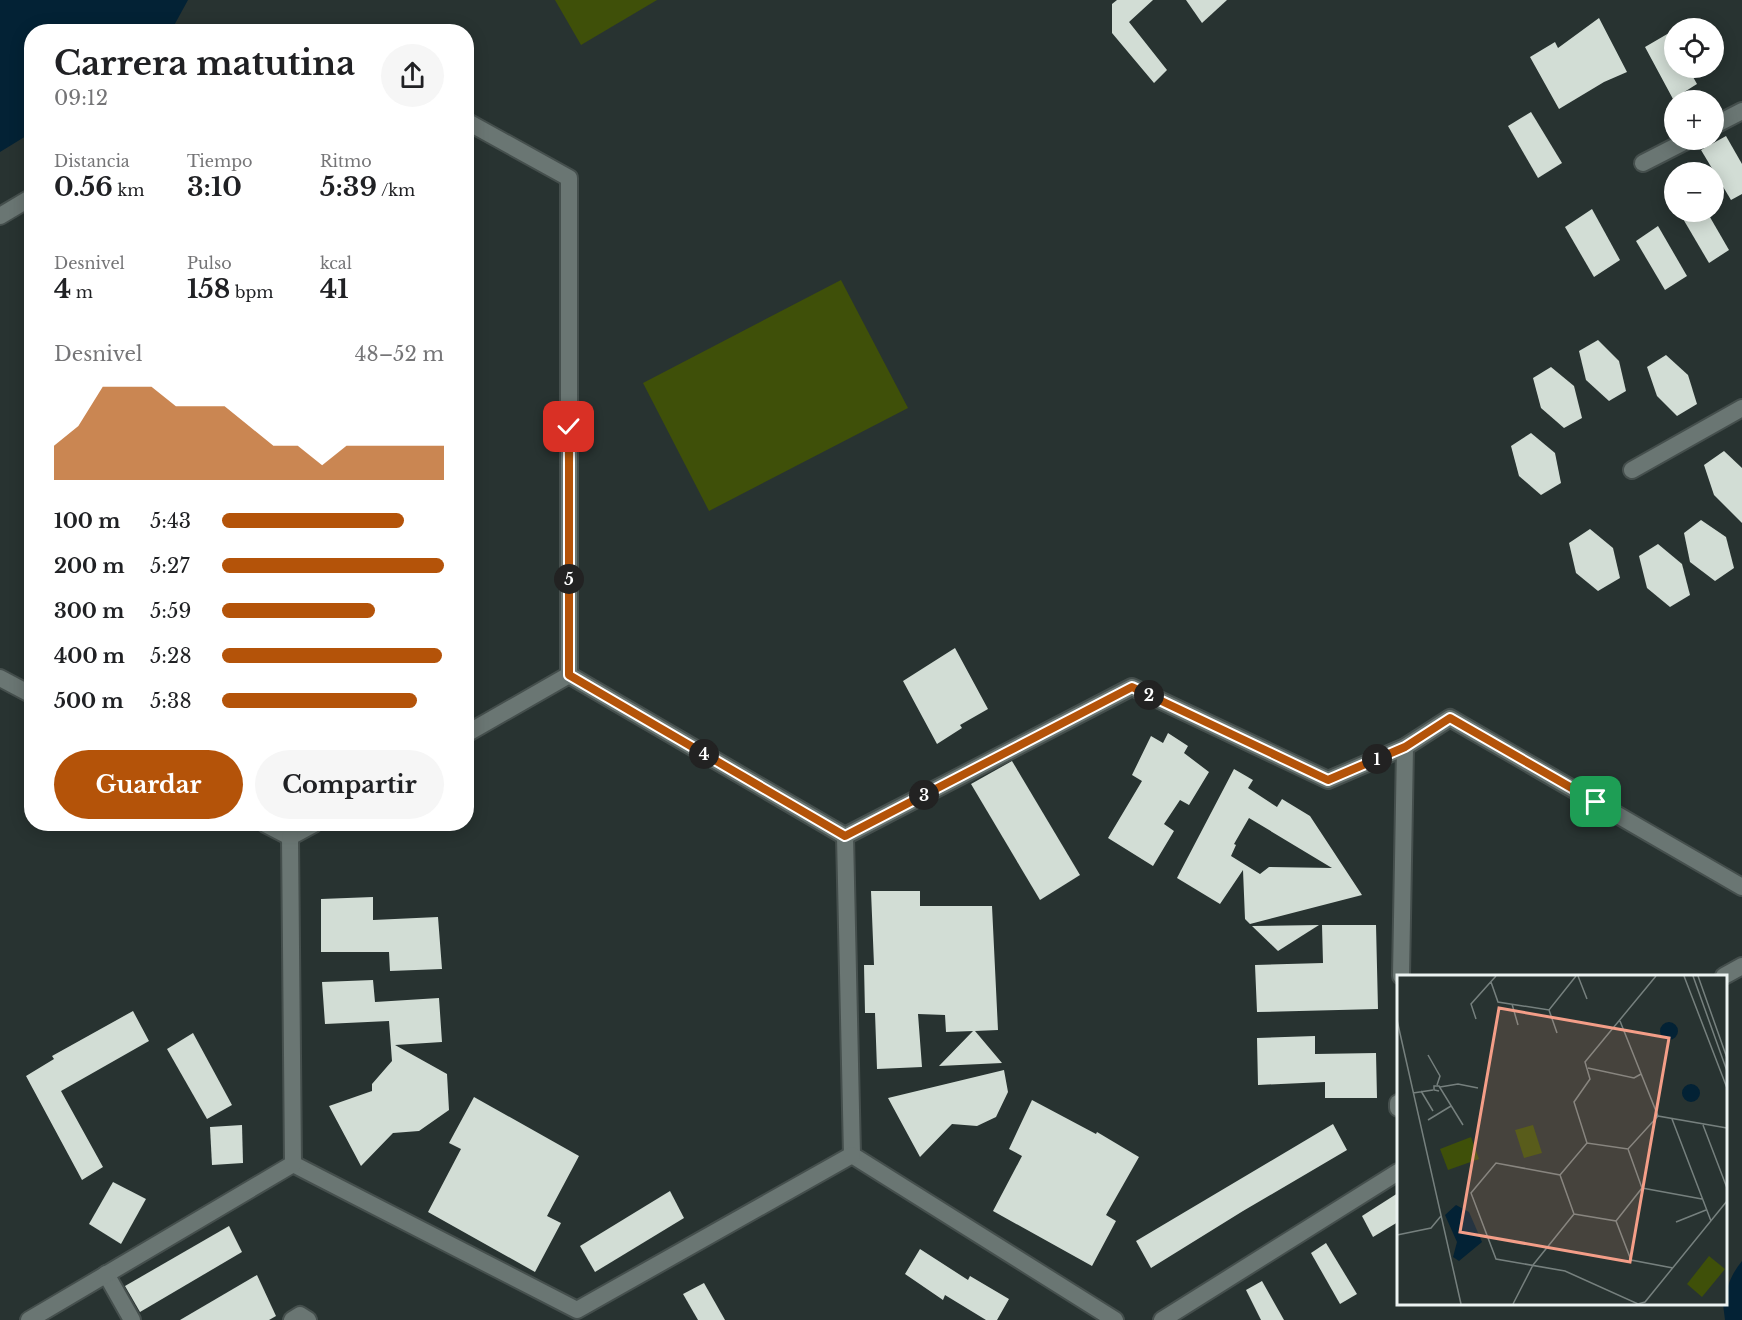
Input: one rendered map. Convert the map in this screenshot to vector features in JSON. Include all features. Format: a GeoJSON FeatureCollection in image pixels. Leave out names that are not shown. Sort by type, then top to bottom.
{"type":"FeatureCollection","features":[{"type":"Feature","properties":{"kind":"street"},"geometry":{"type":"LineString","coordinates":[[1724,120],[1742,111]]}},
{"type":"Feature","properties":{"kind":"street"},"geometry":{"type":"LineString","coordinates":[[474,125],[569,178],[569,675]]}},
{"type":"Feature","properties":{"kind":"street"},"geometry":{"type":"LineString","coordinates":[[1643,163],[1668,150]]}},
{"type":"Feature","properties":{"kind":"street"},"geometry":{"type":"LineString","coordinates":[[0,216],[24,202]]}},
{"type":"Feature","properties":{"kind":"street"},"geometry":{"type":"LineString","coordinates":[[1632,470],[1742,408]]}},
{"type":"Feature","properties":{"kind":"street"},"geometry":{"type":"LineString","coordinates":[[474,729],[569,675]]}},
{"type":"Feature","properties":{"kind":"street"},"geometry":{"type":"LineString","coordinates":[[569,675],[845,836]]}},
{"type":"Feature","properties":{"kind":"street"},"geometry":{"type":"LineString","coordinates":[[0,678],[24,691]]}},
{"type":"Feature","properties":{"kind":"street"},"geometry":{"type":"LineString","coordinates":[[845,836],[1132,687],[1328,780],[1405,747],[1450,718],[1742,887]]}},
{"type":"Feature","properties":{"kind":"street"},"geometry":{"type":"LineString","coordinates":[[1401,975],[1405,747]]}},
{"type":"Feature","properties":{"kind":"street"},"geometry":{"type":"LineString","coordinates":[[278,831],[290,837]]}},
{"type":"Feature","properties":{"kind":"street"},"geometry":{"type":"LineString","coordinates":[[290,837],[301,831]]}},
{"type":"Feature","properties":{"kind":"street"},"geometry":{"type":"LineString","coordinates":[[845,836],[852,1155]]}},
{"type":"Feature","properties":{"kind":"street"},"geometry":{"type":"LineString","coordinates":[[290,837],[292,1164]]}},
{"type":"Feature","properties":{"kind":"street"},"geometry":{"type":"LineString","coordinates":[[1726,975],[1742,966]]}},
{"type":"Feature","properties":{"kind":"street"},"geometry":{"type":"LineString","coordinates":[[292,1164],[577,1315],[852,1155]]}},
{"type":"Feature","properties":{"kind":"street"},"geometry":{"type":"LineString","coordinates":[[852,1155],[1115,1320]]}},
{"type":"Feature","properties":{"kind":"street"},"geometry":{"type":"LineString","coordinates":[[29,1320],[292,1164]]}},
{"type":"Feature","properties":{"kind":"street"},"geometry":{"type":"LineString","coordinates":[[1162,1320],[1397,1173]]}},
{"type":"Feature","properties":{"kind":"street"},"geometry":{"type":"LineString","coordinates":[[106,1274],[132,1320]]}},
{"type":"Feature","properties":{"kind":"street"},"geometry":{"type":"LineString","coordinates":[[292,1320],[300,1315],[308,1320]]}},
{"type":"Feature","properties":{"kind":"green space"},"geometry":{"type":"Polygon","coordinates":[[[555,0],[657,0],[581,45],[555,0]]]}},
{"type":"Feature","properties":{"kind":"green space"},"geometry":{"type":"Polygon","coordinates":[[[841,280],[908,408],[709,511],[643,383],[841,280]]]}},
{"type":"Feature","properties":{"kind":"water"},"geometry":{"type":"Polygon","coordinates":[[[0,0],[188,0],[175,24],[24,24],[24,137],[0,152],[0,0]]]}},
{"type":"Feature","properties":{"kind":"water"},"geometry":{"type":"Polygon","coordinates":[[[1742,1261],[1742,1320],[1725,1320],[1723,1305],[1727,1305],[1727,1292],[1735,1271],[1742,1261]]]}},
{"type":"Feature","properties":{"kind":"building"},"geometry":{"type":"Polygon","coordinates":[[[1117,0],[1153,0],[1129,22],[1167,70],[1154,83],[1112,33],[1112,4],[1117,0]]]}},
{"type":"Feature","properties":{"kind":"building"},"geometry":{"type":"Polygon","coordinates":[[[1186,0],[1227,0],[1202,23],[1186,0]]]}},
{"type":"Feature","properties":{"kind":"building"},"geometry":{"type":"Polygon","coordinates":[[[1599,18],[1627,72],[1604,82],[1559,109],[1530,57],[1555,42],[1558,48],[1599,18]]]}},
{"type":"Feature","properties":{"kind":"building"},"geometry":{"type":"Polygon","coordinates":[[[1664,36],[1664,78],[1694,78],[1697,84],[1687,90],[1668,90],[1645,47],[1664,36]]]}},
{"type":"Feature","properties":{"kind":"building"},"geometry":{"type":"Polygon","coordinates":[[[1531,112],[1562,163],[1538,178],[1508,126],[1531,112]]]}},
{"type":"Feature","properties":{"kind":"building"},"geometry":{"type":"Polygon","coordinates":[[[1726,136],[1742,164],[1742,194],[1731,200],[1724,188],[1724,162],[1708,162],[1701,150],[1724,150],[1724,137],[1726,136]]]}},
{"type":"Feature","properties":{"kind":"building"},"geometry":{"type":"Polygon","coordinates":[[[1592,209],[1620,260],[1594,277],[1565,227],[1592,209]]]}},
{"type":"Feature","properties":{"kind":"building"},"geometry":{"type":"Polygon","coordinates":[[[1685,222],[1713,222],[1729,250],[1709,263],[1685,222]]]}},
{"type":"Feature","properties":{"kind":"building"},"geometry":{"type":"Polygon","coordinates":[[[1658,226],[1687,276],[1665,290],[1636,241],[1658,226]]]}},
{"type":"Feature","properties":{"kind":"building"},"geometry":{"type":"Polygon","coordinates":[[[1598,340],[1619,361],[1626,391],[1609,401],[1586,380],[1579,351],[1598,340]]]}},
{"type":"Feature","properties":{"kind":"building"},"geometry":{"type":"Polygon","coordinates":[[[1666,355],[1688,375],[1697,404],[1677,416],[1657,396],[1647,367],[1666,355]]]}},
{"type":"Feature","properties":{"kind":"building"},"geometry":{"type":"Polygon","coordinates":[[[1551,367],[1574,386],[1582,418],[1564,428],[1541,408],[1533,378],[1551,367]]]}},
{"type":"Feature","properties":{"kind":"building"},"geometry":{"type":"Polygon","coordinates":[[[1531,433],[1555,453],[1561,483],[1541,495],[1519,476],[1511,446],[1531,433]]]}},
{"type":"Feature","properties":{"kind":"building"},"geometry":{"type":"Polygon","coordinates":[[[1724,451],[1742,468],[1742,523],[1714,495],[1704,465],[1724,451]]]}},
{"type":"Feature","properties":{"kind":"building"},"geometry":{"type":"Polygon","coordinates":[[[1701,520],[1726,537],[1734,568],[1715,581],[1690,562],[1684,533],[1701,520]]]}},
{"type":"Feature","properties":{"kind":"building"},"geometry":{"type":"Polygon","coordinates":[[[1590,529],[1613,548],[1620,578],[1598,591],[1576,573],[1569,543],[1590,529]]]}},
{"type":"Feature","properties":{"kind":"building"},"geometry":{"type":"Polygon","coordinates":[[[1658,544],[1682,564],[1690,595],[1670,607],[1647,588],[1639,556],[1658,544]]]}},
{"type":"Feature","properties":{"kind":"building"},"geometry":{"type":"Polygon","coordinates":[[[955,648],[988,709],[960,725],[962,728],[937,744],[903,681],[955,648]]]}},
{"type":"Feature","properties":{"kind":"building"},"geometry":{"type":"Polygon","coordinates":[[[1168,733],[1188,746],[1184,753],[1209,772],[1189,805],[1180,800],[1164,824],[1174,831],[1153,866],[1108,838],[1142,781],[1132,775],[1151,736],[1163,743],[1168,733]]]}},
{"type":"Feature","properties":{"kind":"building"},"geometry":{"type":"Polygon","coordinates":[[[1012,761],[1080,875],[1040,900],[971,784],[1012,761]]]}},
{"type":"Feature","properties":{"kind":"building"},"geometry":{"type":"Polygon","coordinates":[[[1234,769],[1253,780],[1248,788],[1277,807],[1282,799],[1310,816],[1362,895],[1250,924],[1245,919],[1243,870],[1220,904],[1177,878],[1234,769]],[[1249,818],[1234,844],[1236,845],[1231,856],[1260,874],[1269,867],[1332,868],[1249,818]]]}},
{"type":"Feature","properties":{"kind":"building"},"geometry":{"type":"Polygon","coordinates":[[[871,891],[920,891],[920,906],[992,906],[998,1030],[975,1031],[1002,1063],[939,1066],[973,1031],[946,1032],[945,1015],[918,1014],[922,1067],[877,1069],[875,1013],[865,1013],[864,965],[874,965],[871,891]]]}},
{"type":"Feature","properties":{"kind":"building"},"geometry":{"type":"Polygon","coordinates":[[[373,897],[373,920],[438,917],[442,969],[390,971],[389,952],[321,952],[321,899],[373,897]]]}},
{"type":"Feature","properties":{"kind":"building"},"geometry":{"type":"Polygon","coordinates":[[[1319,925],[1278,951],[1252,926],[1319,925]]]}},
{"type":"Feature","properties":{"kind":"building"},"geometry":{"type":"Polygon","coordinates":[[[1322,925],[1376,925],[1378,1009],[1257,1012],[1255,965],[1323,963],[1322,925]]]}},
{"type":"Feature","properties":{"kind":"building"},"geometry":{"type":"Polygon","coordinates":[[[373,980],[375,1002],[439,998],[442,1042],[395,1045],[447,1074],[449,1110],[419,1131],[393,1133],[361,1166],[329,1106],[372,1091],[372,1084],[392,1061],[389,1021],[325,1024],[322,982],[373,980]]]}},
{"type":"Feature","properties":{"kind":"building"},"geometry":{"type":"Polygon","coordinates":[[[133,1011],[149,1041],[61,1091],[103,1167],[82,1180],[26,1076],[54,1059],[52,1056],[133,1011]]]}},
{"type":"Feature","properties":{"kind":"building"},"geometry":{"type":"Polygon","coordinates":[[[193,1033],[232,1105],[207,1119],[167,1049],[193,1033]]]}},
{"type":"Feature","properties":{"kind":"building"},"geometry":{"type":"Polygon","coordinates":[[[1315,1036],[1315,1054],[1376,1053],[1377,1098],[1325,1098],[1325,1082],[1258,1085],[1257,1038],[1315,1036]]]}},
{"type":"Feature","properties":{"kind":"building"},"geometry":{"type":"Polygon","coordinates":[[[1004,1070],[1008,1092],[996,1117],[977,1126],[952,1124],[920,1157],[888,1098],[1004,1070]]]}},
{"type":"Feature","properties":{"kind":"building"},"geometry":{"type":"Polygon","coordinates":[[[474,1097],[579,1156],[547,1216],[561,1223],[535,1272],[428,1212],[461,1149],[449,1143],[474,1097]]]}},
{"type":"Feature","properties":{"kind":"building"},"geometry":{"type":"Polygon","coordinates":[[[1032,1100],[1096,1134],[1097,1132],[1139,1157],[1106,1215],[1116,1221],[1092,1266],[993,1211],[1022,1156],[1009,1149],[1032,1100]]]}},
{"type":"Feature","properties":{"kind":"building"},"geometry":{"type":"Polygon","coordinates":[[[1333,1124],[1347,1150],[1151,1268],[1136,1241],[1333,1124]]]}},
{"type":"Feature","properties":{"kind":"building"},"geometry":{"type":"Polygon","coordinates":[[[242,1125],[243,1163],[212,1165],[210,1127],[242,1125]]]}},
{"type":"Feature","properties":{"kind":"building"},"geometry":{"type":"Polygon","coordinates":[[[113,1182],[146,1199],[121,1244],[89,1224],[113,1182]]]}},
{"type":"Feature","properties":{"kind":"building"},"geometry":{"type":"Polygon","coordinates":[[[670,1191],[684,1218],[595,1272],[580,1246],[670,1191]]]}},
{"type":"Feature","properties":{"kind":"building"},"geometry":{"type":"Polygon","coordinates":[[[1397,1194],[1397,1223],[1373,1237],[1362,1216],[1397,1194]]]}},
{"type":"Feature","properties":{"kind":"building"},"geometry":{"type":"Polygon","coordinates":[[[229,1226],[242,1252],[140,1312],[125,1286],[229,1226]]]}},
{"type":"Feature","properties":{"kind":"building"},"geometry":{"type":"Polygon","coordinates":[[[1326,1243],[1357,1294],[1340,1304],[1311,1253],[1326,1243]]]}},
{"type":"Feature","properties":{"kind":"building"},"geometry":{"type":"Polygon","coordinates":[[[920,1249],[968,1280],[970,1276],[1009,1299],[997,1320],[986,1320],[945,1295],[943,1300],[905,1274],[920,1249]]]}},
{"type":"Feature","properties":{"kind":"building"},"geometry":{"type":"Polygon","coordinates":[[[257,1275],[276,1316],[269,1320],[180,1320],[257,1275]]]}},
{"type":"Feature","properties":{"kind":"building"},"geometry":{"type":"Polygon","coordinates":[[[1262,1281],[1284,1320],[1261,1320],[1246,1290],[1262,1281]]]}},
{"type":"Feature","properties":{"kind":"building"},"geometry":{"type":"Polygon","coordinates":[[[704,1283],[725,1320],[698,1320],[683,1294],[704,1283]]]}},
{"type":"Feature","properties":{"kind":"route"},"geometry":{"type":"LineString","coordinates":[[569,427],[569,675],[845,836],[1132,687],[1328,780],[1405,747],[1450,718],[1596,802]]}}]}
